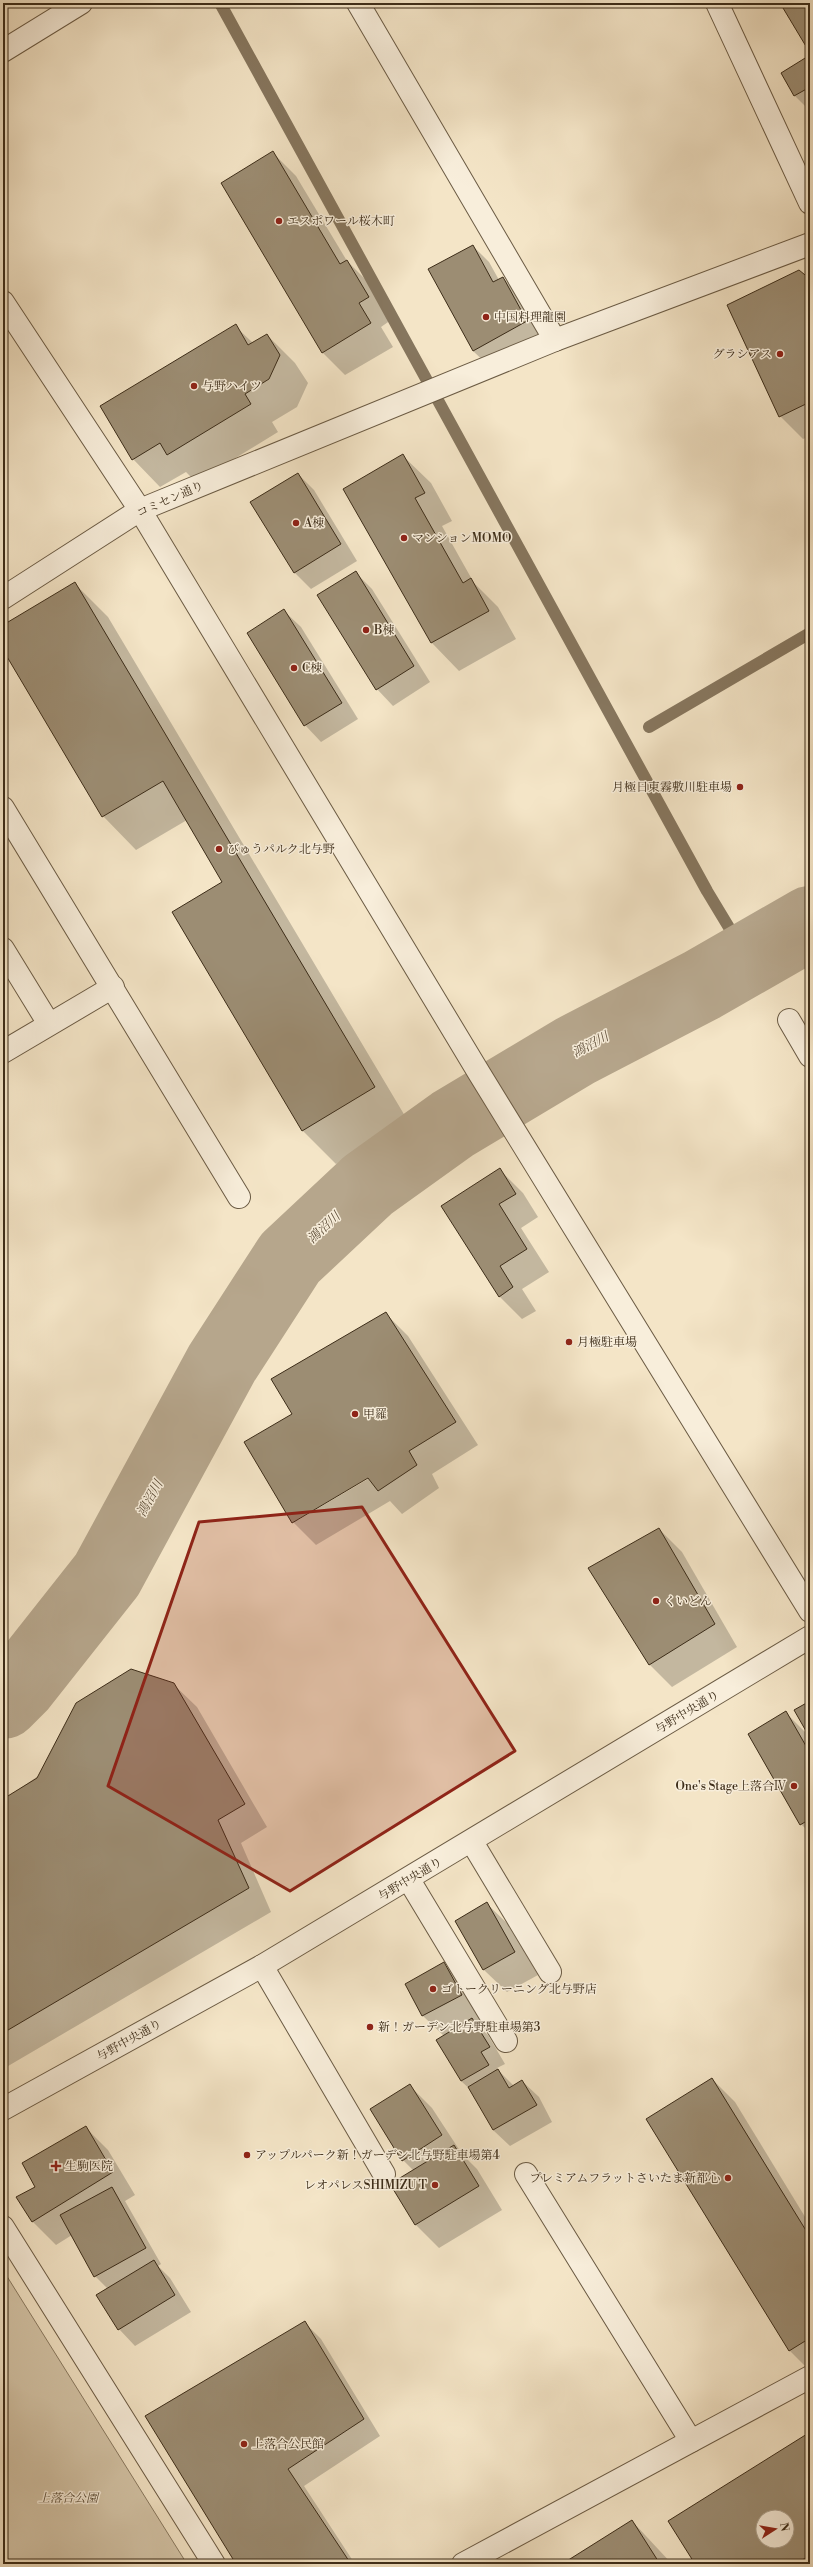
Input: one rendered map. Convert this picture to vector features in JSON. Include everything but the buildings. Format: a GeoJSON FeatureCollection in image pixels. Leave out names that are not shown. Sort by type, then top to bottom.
{"type":"FeatureCollection","features":[{"type":"Feature","properties":{"kind":"street"},"geometry":{"type":"LineString","coordinates":[[3,51],[81,3]]}},
{"type":"Feature","properties":{"kind":"street"},"geometry":{"type":"LineString","coordinates":[[358,3],[555,340]]}},
{"type":"Feature","properties":{"kind":"street"},"geometry":{"type":"LineString","coordinates":[[717,3],[810,204]]}},
{"type":"Feature","properties":{"kind":"street","name":"コミセン通り"},"geometry":{"type":"LineString","coordinates":[[3,596],[140,510],[555,340],[810,244]]}},
{"type":"Feature","properties":{"kind":"street"},"geometry":{"type":"LineString","coordinates":[[6,314],[140,510],[479,1073],[810,1612]]}},
{"type":"Feature","properties":{"kind":"street"},"geometry":{"type":"LineString","coordinates":[[3,808],[113,986],[239,1197]]}},
{"type":"Feature","properties":{"kind":"street"},"geometry":{"type":"LineString","coordinates":[[3,949],[49,1024]]}},
{"type":"Feature","properties":{"kind":"street"},"geometry":{"type":"LineString","coordinates":[[3,1052],[113,986]]}},
{"type":"Feature","properties":{"kind":"street"},"geometry":{"type":"LineString","coordinates":[[789,1020],[810,1056]]}},
{"type":"Feature","properties":{"kind":"street","name":"与野中央通り"},"geometry":{"type":"LineString","coordinates":[[3,2109],[262,1966],[409,1880],[810,1637]]}},
{"type":"Feature","properties":{"kind":"street"},"geometry":{"type":"LineString","coordinates":[[472,1842],[550,1972]]}},
{"type":"Feature","properties":{"kind":"street"},"geometry":{"type":"LineString","coordinates":[[409,1880],[506,2041]]}},
{"type":"Feature","properties":{"kind":"street"},"geometry":{"type":"LineString","coordinates":[[262,1966],[384,2174]]}},
{"type":"Feature","properties":{"kind":"street"},"geometry":{"type":"LineString","coordinates":[[526,2174],[691,2441]]}},
{"type":"Feature","properties":{"kind":"street"},"geometry":{"type":"LineString","coordinates":[[3,2227],[214,2564]]}},
{"type":"Feature","properties":{"kind":"street"},"geometry":{"type":"LineString","coordinates":[[463,2564],[810,2376]]}},
{"type":"Feature","properties":{"kind":"highlighted area"},"geometry":{"type":"Polygon","coordinates":[[[362,1507],[515,1751],[290,1891],[108,1786],[199,1522],[362,1507]]]}},
{"type":"Feature","properties":{"kind":"green space","name":"上落合公園"},"geometry":{"type":"Polygon","coordinates":[[[3,2270],[187,2564],[3,2564],[3,2270]]]}},
{"type":"Feature","properties":{"kind":"waterway"},"geometry":{"type":"LineString","coordinates":[[220,3],[707,891],[748,959]]}},
{"type":"Feature","properties":{"kind":"waterway"},"geometry":{"type":"LineString","coordinates":[[649,727],[810,633]]}},
{"type":"Feature","properties":{"kind":"waterway","name":"鴻沼川"},"geometry":{"type":"LineString","coordinates":[[3,1702],[20,1685],[107,1575],[222,1363],[290,1258],[368,1185],[453,1124],[575,1051],[702,985],[810,923]]}},
{"type":"Feature","properties":{"kind":"place","name":"エスポワール桜木町"},"geometry":{"type":"Point","coordinates":[279,221]}},
{"type":"Feature","properties":{"kind":"place","name":"中国料理龍園"},"geometry":{"type":"Point","coordinates":[486,317]}},
{"type":"Feature","properties":{"kind":"place","name":"グラシアス"},"geometry":{"type":"Point","coordinates":[780,354]}},
{"type":"Feature","properties":{"kind":"place","name":"与野ハイツ"},"geometry":{"type":"Point","coordinates":[194,386]}},
{"type":"Feature","properties":{"kind":"place","name":"A棟"},"geometry":{"type":"Point","coordinates":[296,523]}},
{"type":"Feature","properties":{"kind":"place","name":"マンションMOMO"},"geometry":{"type":"Point","coordinates":[404,538]}},
{"type":"Feature","properties":{"kind":"place","name":"B棟"},"geometry":{"type":"Point","coordinates":[366,630]}},
{"type":"Feature","properties":{"kind":"place","name":"C棟"},"geometry":{"type":"Point","coordinates":[294,668]}},
{"type":"Feature","properties":{"kind":"place","name":"月極日東霧敷川駐車場"},"geometry":{"type":"Point","coordinates":[740,787]}},
{"type":"Feature","properties":{"kind":"place","name":"びゅうパルク北与野"},"geometry":{"type":"Point","coordinates":[219,849]}},
{"type":"Feature","properties":{"kind":"place","name":"月極駐車場"},"geometry":{"type":"Point","coordinates":[569,1342]}},
{"type":"Feature","properties":{"kind":"place","name":"甲羅"},"geometry":{"type":"Point","coordinates":[355,1414]}},
{"type":"Feature","properties":{"kind":"place","name":"くいどん"},"geometry":{"type":"Point","coordinates":[656,1601]}},
{"type":"Feature","properties":{"kind":"place","name":"One's Stage上落合Ⅳ"},"geometry":{"type":"Point","coordinates":[794,1786]}},
{"type":"Feature","properties":{"kind":"place","name":"ゴトークリーニング北与野店"},"geometry":{"type":"Point","coordinates":[433,1989]}},
{"type":"Feature","properties":{"kind":"place","name":"新！ガーデン北与野駐車場第3"},"geometry":{"type":"Point","coordinates":[370,2027]}},
{"type":"Feature","properties":{"kind":"place","name":"アップルパーク新！ガーデン北与野駐車場第4"},"geometry":{"type":"Point","coordinates":[247,2155]}},
{"type":"Feature","properties":{"kind":"place","name":"生駒医院"},"geometry":{"type":"Point","coordinates":[56,2166]}},
{"type":"Feature","properties":{"kind":"place","name":"プレミアムフラットさいたま新都心"},"geometry":{"type":"Point","coordinates":[728,2178]}},
{"type":"Feature","properties":{"kind":"place","name":"レオパレスSHIMIZU T"},"geometry":{"type":"Point","coordinates":[435,2185]}},
{"type":"Feature","properties":{"kind":"place","name":"上落合公民館"},"geometry":{"type":"Point","coordinates":[244,2444]}}]}
